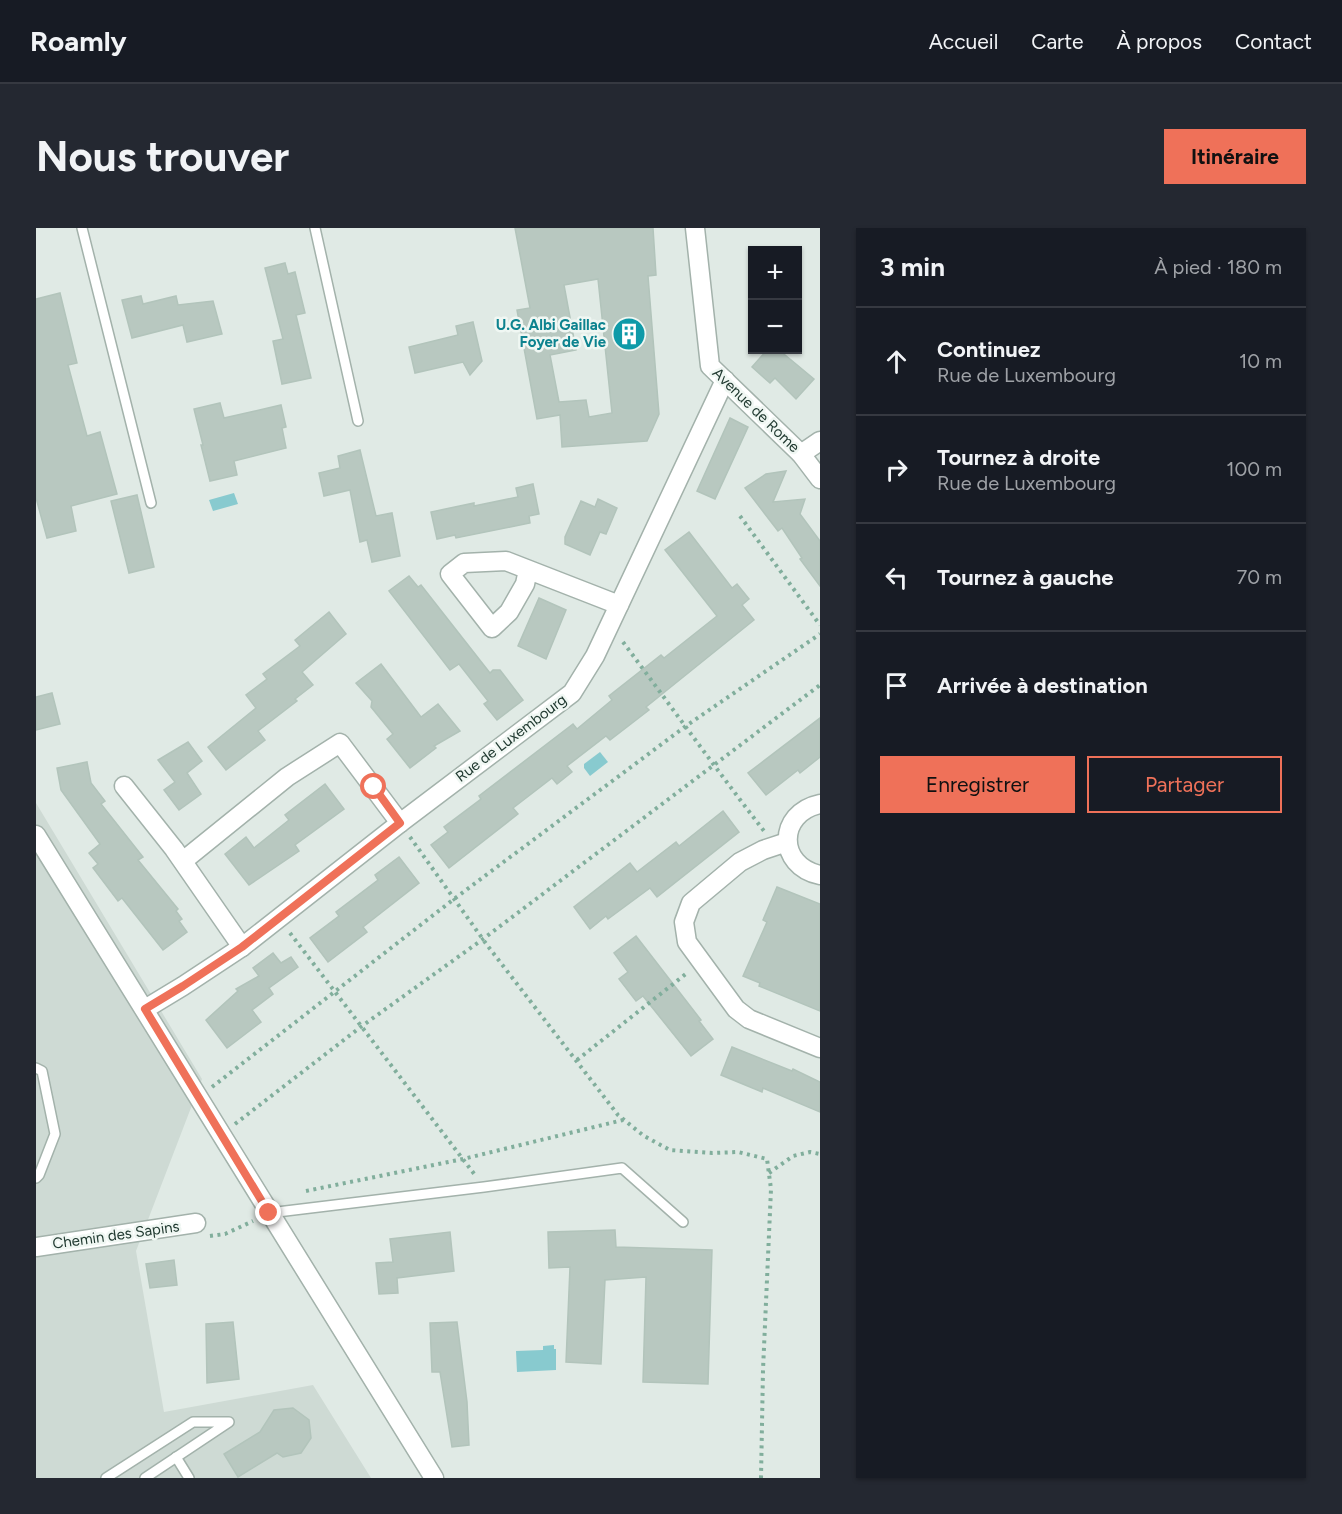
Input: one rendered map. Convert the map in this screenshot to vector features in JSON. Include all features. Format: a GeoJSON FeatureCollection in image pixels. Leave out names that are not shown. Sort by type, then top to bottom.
{"type":"FeatureCollection","features":[{"type":"Feature","properties":{"kind":"street","name":"Avenue de Rome"},"geometry":{"type":"LineString","coordinates":[[695,228],[710,366],[801,454],[820,479]]}},
{"type":"Feature","properties":{"kind":"street","name":"Rue de Luxembourg"},"geometry":{"type":"LineString","coordinates":[[145,1009],[242,947],[400,823],[572,693],[595,656],[725,380]]}},
{"type":"Feature","properties":{"kind":"street"},"geometry":{"type":"LineString","coordinates":[[801,454],[820,441]]}},
{"type":"Feature","properties":{"kind":"street"},"geometry":{"type":"LineString","coordinates":[[528,570],[619,605]]}},
{"type":"Feature","properties":{"kind":"street"},"geometry":{"type":"LineString","coordinates":[[183,861],[287,777],[340,742],[400,823]]}},
{"type":"Feature","properties":{"kind":"street"},"geometry":{"type":"LineString","coordinates":[[124,786],[183,861],[242,947]]}},
{"type":"Feature","properties":{"kind":"street"},"geometry":{"type":"LineString","coordinates":[[820,804],[810,806],[793,820],[781,844],[740,862],[691,903],[684,922],[687,942],[736,1009],[749,1019],[820,1048]]}},
{"type":"Feature","properties":{"kind":"street"},"geometry":{"type":"LineString","coordinates":[[36,835],[434,1478]]}},
{"type":"Feature","properties":{"kind":"street"},"geometry":{"type":"LineString","coordinates":[[781,844],[797,865],[807,872],[820,875]]}},
{"type":"Feature","properties":{"kind":"street","name":"Chemin des Sapins"},"geometry":{"type":"LineString","coordinates":[[36,1247],[196,1223]]}},
{"type":"Feature","properties":{"kind":"lane"},"geometry":{"type":"LineString","coordinates":[[82,228],[151,503]]}},
{"type":"Feature","properties":{"kind":"lane"},"geometry":{"type":"LineString","coordinates":[[315,228],[358,421]]}},
{"type":"Feature","properties":{"kind":"lane"},"geometry":{"type":"LineString","coordinates":[[36,1068],[42,1071],[55,1134],[36,1178]]}},
{"type":"Feature","properties":{"kind":"lane"},"geometry":{"type":"LineString","coordinates":[[269,1213],[622,1168],[683,1222]]}},
{"type":"Feature","properties":{"kind":"lane"},"geometry":{"type":"LineString","coordinates":[[106,1478],[194,1422],[229,1422],[145,1478]]}},
{"type":"Feature","properties":{"kind":"lane"},"geometry":{"type":"LineString","coordinates":[[176,1457],[189,1478]]}},
{"type":"Feature","properties":{"kind":"path"},"geometry":{"type":"LineString","coordinates":[[740,516],[820,625]]}},
{"type":"Feature","properties":{"kind":"path"},"geometry":{"type":"LineString","coordinates":[[610,624],[713,765],[781,844]]}},
{"type":"Feature","properties":{"kind":"path"},"geometry":{"type":"LineString","coordinates":[[206,1083],[210,1088],[454,899],[686,726],[820,634]]}},
{"type":"Feature","properties":{"kind":"path"},"geometry":{"type":"LineString","coordinates":[[229,1116],[235,1125],[362,1026],[483,939],[820,685]]}},
{"type":"Feature","properties":{"kind":"path"},"geometry":{"type":"LineString","coordinates":[[400,823],[483,939],[618,1115],[644,1136],[670,1150],[738,1152],[766,1159],[771,1189],[760,1478]]}},
{"type":"Feature","properties":{"kind":"path"},"geometry":{"type":"LineString","coordinates":[[279,918],[484,1187]]}},
{"type":"Feature","properties":{"kind":"path"},"geometry":{"type":"LineString","coordinates":[[577,1060],[702,962]]}},
{"type":"Feature","properties":{"kind":"path"},"geometry":{"type":"LineString","coordinates":[[305,1191],[463,1159],[624,1120]]}},
{"type":"Feature","properties":{"kind":"path"},"geometry":{"type":"LineString","coordinates":[[769,1173],[794,1156],[810,1152],[820,1154]]}},
{"type":"Feature","properties":{"kind":"path"},"geometry":{"type":"LineString","coordinates":[[196,1223],[203,1237],[225,1234],[269,1213]]}},
{"type":"Feature","properties":{"kind":"shaded area"},"geometry":{"type":"Polygon","coordinates":[[[36,803],[202,1079],[136,1251],[164,1412],[313,1385],[371,1478],[36,1478],[36,803]]]}},
{"type":"Feature","properties":{"kind":"water"},"geometry":{"type":"Polygon","coordinates":[[[234,493],[238,504],[213,511],[209,500],[234,493]]]}},
{"type":"Feature","properties":{"kind":"water"},"geometry":{"type":"Polygon","coordinates":[[[600,752],[608,762],[590,776],[584,764],[600,752]]]}},
{"type":"Feature","properties":{"kind":"water"},"geometry":{"type":"Polygon","coordinates":[[[554,1345],[556,1370],[517,1372],[516,1351],[543,1350],[543,1346],[554,1345]]]}},
{"type":"Feature","properties":{"kind":"building"},"geometry":{"type":"Polygon","coordinates":[[[515,228],[653,228],[656,275],[648,276],[659,414],[647,441],[562,447],[560,415],[537,419],[517,310],[530,308],[515,228]],[[598,279],[564,285],[576,350],[550,355],[559,402],[586,400],[589,417],[612,413],[598,279]]]}},
{"type":"Feature","properties":{"kind":"building"},"geometry":{"type":"Polygon","coordinates":[[[285,263],[288,274],[295,272],[305,313],[296,315],[311,378],[282,384],[273,341],[283,339],[265,268],[285,263]]]}},
{"type":"Feature","properties":{"kind":"building"},"geometry":{"type":"Polygon","coordinates":[[[60,293],[77,363],[68,365],[87,436],[100,432],[117,494],[71,506],[76,531],[47,538],[36,498],[36,299],[60,293]]]}},
{"type":"Feature","properties":{"kind":"building"},"geometry":{"type":"Polygon","coordinates":[[[141,296],[143,304],[176,296],[178,305],[213,301],[222,334],[187,342],[183,325],[132,338],[122,300],[141,296]]]}},
{"type":"Feature","properties":{"kind":"building"},"geometry":{"type":"Polygon","coordinates":[[[473,322],[482,361],[470,375],[463,362],[415,373],[409,347],[458,335],[456,326],[473,322]]]}},
{"type":"Feature","properties":{"kind":"building"},"geometry":{"type":"Polygon","coordinates":[[[763,354],[784,354],[814,379],[796,399],[775,378],[770,383],[752,367],[763,354]]]}},
{"type":"Feature","properties":{"kind":"building"},"geometry":{"type":"Polygon","coordinates":[[[220,403],[224,418],[281,405],[286,427],[282,428],[286,448],[234,461],[237,475],[210,481],[194,409],[220,403]]]}},
{"type":"Feature","properties":{"kind":"building"},"geometry":{"type":"Polygon","coordinates":[[[730,418],[748,427],[715,499],[697,491],[730,418]]]}},
{"type":"Feature","properties":{"kind":"building"},"geometry":{"type":"Polygon","coordinates":[[[360,450],[376,516],[392,513],[400,556],[372,562],[367,540],[360,542],[350,490],[324,496],[319,473],[340,468],[338,456],[360,450]]]}},
{"type":"Feature","properties":{"kind":"building"},"geometry":{"type":"Polygon","coordinates":[[[786,471],[773,502],[805,499],[800,514],[820,541],[820,586],[800,559],[802,558],[782,528],[778,531],[745,488],[766,474],[786,471]]]}},
{"type":"Feature","properties":{"kind":"building"},"geometry":{"type":"Polygon","coordinates":[[[533,484],[539,514],[529,516],[530,523],[456,538],[455,535],[437,539],[431,512],[518,497],[516,488],[533,484]]]}},
{"type":"Feature","properties":{"kind":"building"},"geometry":{"type":"Polygon","coordinates":[[[137,495],[154,567],[129,573],[111,501],[137,495]]]}},
{"type":"Feature","properties":{"kind":"building"},"geometry":{"type":"Polygon","coordinates":[[[598,499],[617,508],[606,534],[600,532],[590,555],[565,544],[565,537],[581,501],[595,507],[598,499]]]}},
{"type":"Feature","properties":{"kind":"building"},"geometry":{"type":"Polygon","coordinates":[[[689,532],[732,588],[737,584],[749,599],[742,605],[754,620],[646,707],[649,710],[610,740],[606,736],[567,766],[572,772],[557,784],[552,778],[513,808],[518,814],[449,868],[431,845],[448,832],[444,827],[481,799],[479,796],[573,724],[577,729],[612,700],[609,696],[661,655],[664,658],[717,616],[665,550],[689,532]]]}},
{"type":"Feature","properties":{"kind":"building"},"geometry":{"type":"Polygon","coordinates":[[[409,576],[418,587],[421,585],[490,673],[493,670],[500,670],[523,700],[497,720],[484,704],[488,701],[459,664],[450,670],[389,591],[409,576]]]}},
{"type":"Feature","properties":{"kind":"building"},"geometry":{"type":"Polygon","coordinates":[[[539,598],[566,610],[546,659],[518,646],[539,598]]]}},
{"type":"Feature","properties":{"kind":"building"},"geometry":{"type":"Polygon","coordinates":[[[329,612],[346,634],[302,672],[313,685],[295,699],[297,701],[258,731],[265,740],[226,770],[208,747],[256,708],[246,695],[267,679],[263,674],[300,646],[295,640],[329,612]]]}},
{"type":"Feature","properties":{"kind":"building"},"geometry":{"type":"Polygon","coordinates":[[[381,664],[421,717],[438,704],[460,731],[434,746],[436,748],[410,768],[387,739],[393,734],[371,707],[372,701],[356,683],[381,664]]]}},
{"type":"Feature","properties":{"kind":"building"},"geometry":{"type":"Polygon","coordinates":[[[52,693],[60,724],[36,730],[36,697],[52,693]]]}},
{"type":"Feature","properties":{"kind":"building"},"geometry":{"type":"Polygon","coordinates":[[[820,718],[820,757],[800,773],[798,770],[766,795],[748,773],[820,718]]]}},
{"type":"Feature","properties":{"kind":"building"},"geometry":{"type":"Polygon","coordinates":[[[188,742],[202,761],[187,773],[201,794],[179,810],[164,790],[175,782],[158,760],[188,742]]]}},
{"type":"Feature","properties":{"kind":"building"},"geometry":{"type":"Polygon","coordinates":[[[87,762],[91,783],[105,801],[101,804],[143,857],[138,860],[178,909],[176,911],[182,919],[179,921],[187,932],[163,950],[122,898],[118,901],[93,868],[98,864],[89,853],[100,844],[61,790],[57,768],[87,762]]]}},
{"type":"Feature","properties":{"kind":"building"},"geometry":{"type":"Polygon","coordinates":[[[325,784],[344,809],[295,845],[299,851],[249,885],[225,854],[246,837],[254,848],[289,820],[285,815],[325,784]]]}},
{"type":"Feature","properties":{"kind":"building"},"geometry":{"type":"Polygon","coordinates":[[[723,811],[739,832],[657,897],[650,888],[608,919],[606,916],[590,929],[574,907],[630,863],[637,872],[676,842],[679,846],[723,811]]]}},
{"type":"Feature","properties":{"kind":"building"},"geometry":{"type":"Polygon","coordinates":[[[399,857],[419,883],[363,927],[367,932],[328,962],[310,938],[339,916],[336,912],[378,880],[375,875],[399,857]]]}},
{"type":"Feature","properties":{"kind":"building"},"geometry":{"type":"Polygon","coordinates":[[[777,887],[820,904],[820,1011],[759,986],[760,983],[743,976],[767,922],[763,920],[777,887]]]}},
{"type":"Feature","properties":{"kind":"building"},"geometry":{"type":"Polygon","coordinates":[[[636,936],[713,1039],[691,1056],[643,996],[636,1001],[619,979],[628,972],[614,953],[636,936]]]}},
{"type":"Feature","properties":{"kind":"building"},"geometry":{"type":"Polygon","coordinates":[[[273,953],[281,963],[291,957],[298,967],[269,988],[273,994],[252,1010],[261,1022],[227,1048],[206,1020],[238,991],[236,989],[259,976],[253,968],[273,953]]]}},
{"type":"Feature","properties":{"kind":"building"},"geometry":{"type":"Polygon","coordinates":[[[732,1047],[792,1071],[793,1069],[820,1082],[820,1112],[763,1088],[762,1092],[721,1075],[732,1047]]]}},
{"type":"Feature","properties":{"kind":"building"},"geometry":{"type":"Polygon","coordinates":[[[615,1230],[616,1247],[712,1250],[708,1384],[643,1382],[646,1277],[605,1280],[601,1364],[566,1362],[570,1267],[549,1268],[548,1232],[615,1230]]]}},
{"type":"Feature","properties":{"kind":"building"},"geometry":{"type":"Polygon","coordinates":[[[450,1232],[454,1271],[397,1278],[398,1293],[379,1294],[376,1263],[393,1262],[390,1239],[450,1232]]]}},
{"type":"Feature","properties":{"kind":"building"},"geometry":{"type":"Polygon","coordinates":[[[174,1260],[177,1285],[150,1288],[146,1264],[174,1260]]]}},
{"type":"Feature","properties":{"kind":"building"},"geometry":{"type":"Polygon","coordinates":[[[233,1322],[239,1379],[207,1383],[206,1324],[233,1322]]]}},
{"type":"Feature","properties":{"kind":"building"},"geometry":{"type":"Polygon","coordinates":[[[457,1322],[467,1402],[469,1445],[452,1447],[440,1372],[432,1372],[430,1323],[457,1322]]]}},
{"type":"Feature","properties":{"kind":"building"},"geometry":{"type":"Polygon","coordinates":[[[293,1408],[309,1420],[311,1438],[301,1453],[283,1457],[277,1453],[238,1477],[224,1454],[260,1432],[274,1410],[293,1408]]]}},
{"type":"Feature","properties":{"kind":"place","name":"U.G. Albi Gaillac Foyer de Vie"},"geometry":{"type":"Point","coordinates":[629,334]}},
{"type":"Feature","properties":{"kind":"route"},"geometry":{"type":"LineString","coordinates":[[269,1213],[145,1009],[242,947],[400,823],[374,787]]}}]}
